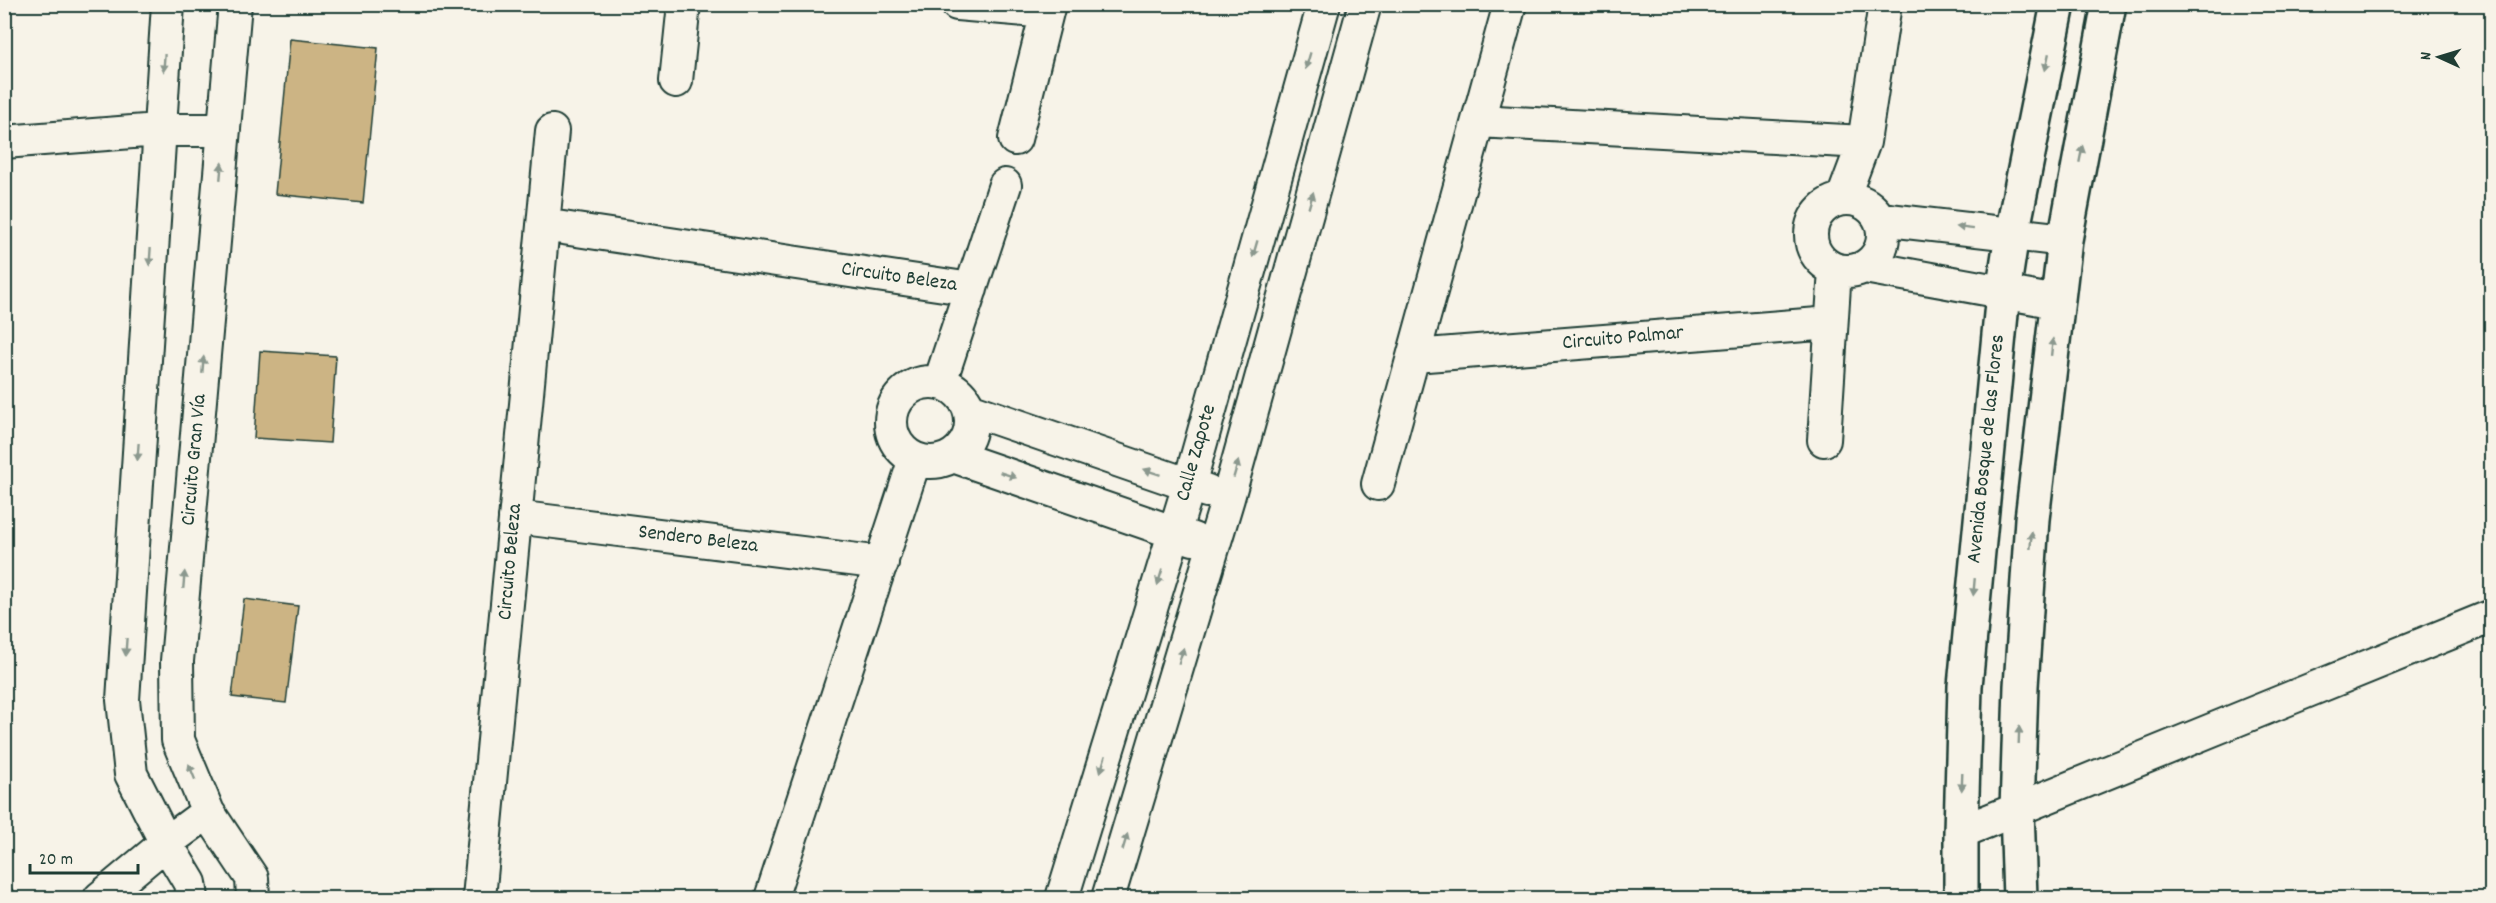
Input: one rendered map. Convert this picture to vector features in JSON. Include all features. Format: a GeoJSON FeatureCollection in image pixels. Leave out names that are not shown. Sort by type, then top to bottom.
{"type":"FeatureCollection","features":[{"type":"Feature","properties":{"kind":"street"},"geometry":{"type":"LineString","coordinates":[[168,4],[158,130],[123,700],[131,774],[166,843],[190,883],[192,898]]}},
{"type":"Feature","properties":{"kind":"street","name":"Circuito Gran Vía"},"geometry":{"type":"LineString","coordinates":[[235,4],[177,661],[178,740],[208,812],[252,878],[253,898]]}},
{"type":"Feature","properties":{"kind":"street"},"geometry":{"type":"LineString","coordinates":[[676,81],[684,4]]}},
{"type":"Feature","properties":{"kind":"street"},"geometry":{"type":"LineString","coordinates":[[957,4],[1048,8],[1015,139]]}},
{"type":"Feature","properties":{"kind":"street","name":"Calle Zapote"},"geometry":{"type":"LineString","coordinates":[[1062,898],[1189,485],[1324,4]]}},
{"type":"Feature","properties":{"kind":"street","name":"Calle Zapote"},"geometry":{"type":"LineString","coordinates":[[1108,898],[1228,498],[1365,4]]}},
{"type":"Feature","properties":{"kind":"street"},"geometry":{"type":"LineString","coordinates":[[1378,484],[1510,4]]}},
{"type":"Feature","properties":{"kind":"street"},"geometry":{"type":"LineString","coordinates":[[1843,198],[1864,142],[1885,4]]}},
{"type":"Feature","properties":{"kind":"street","name":"Avenida Bosque de las Flores"},"geometry":{"type":"LineString","coordinates":[[1961,898],[1965,686],[2003,293],[2012,234],[2058,4]]}},
{"type":"Feature","properties":{"kind":"street"},"geometry":{"type":"LineString","coordinates":[[2020,898],[2017,810],[2021,686],[2032,519],[2065,240],[2109,4]]}},
{"type":"Feature","properties":{"kind":"street"},"geometry":{"type":"LineString","coordinates":[[1478,121],[1864,142]]}},
{"type":"Feature","properties":{"kind":"street"},"geometry":{"type":"LineString","coordinates":[[4,142],[158,130],[225,130]]}},
{"type":"Feature","properties":{"kind":"street","name":"Circuito Beleza"},"geometry":{"type":"LineString","coordinates":[[479,898],[552,131]]}},
{"type":"Feature","properties":{"kind":"street","name":"Circuito Beleza"},"geometry":{"type":"LineString","coordinates":[[940,382],[1005,185]]}},
{"type":"Feature","properties":{"kind":"street"},"geometry":{"type":"LineString","coordinates":[[1824,440],[1831,322],[1850,268],[1875,258],[1882,245],[1884,232],[1880,219],[1871,207],[1858,200],[1843,198],[1830,202],[1818,211],[1812,224],[1810,238],[1814,251],[1823,263],[1850,268],[2003,293],[2057,303]]}},
{"type":"Feature","properties":{"kind":"street"},"geometry":{"type":"LineString","coordinates":[[1880,219],[2065,240]]}},
{"type":"Feature","properties":{"kind":"street","name":"Circuito Beleza"},"geometry":{"type":"LineString","coordinates":[[543,225],[971,289]]}},
{"type":"Feature","properties":{"kind":"street","name":"Circuito Palmar"},"geometry":{"type":"LineString","coordinates":[[1414,356],[1831,322]]}},
{"type":"Feature","properties":{"kind":"street"},"geometry":{"type":"LineString","coordinates":[[926,381],[940,382],[952,388],[962,397],[969,409],[971,423],[968,436],[953,456],[935,462],[915,459],[905,453],[894,437],[891,419],[894,405],[902,394],[926,381]]}},
{"type":"Feature","properties":{"kind":"street"},"geometry":{"type":"LineString","coordinates":[[969,409],[1228,498]]}},
{"type":"Feature","properties":{"kind":"street"},"geometry":{"type":"LineString","coordinates":[[953,456],[1213,546]]}},
{"type":"Feature","properties":{"kind":"street"},"geometry":{"type":"LineString","coordinates":[[771,898],[915,459]]}},
{"type":"Feature","properties":{"kind":"street","name":"Sendero Beleza"},"geometry":{"type":"LineString","coordinates":[[515,518],[882,563]]}},
{"type":"Feature","properties":{"kind":"street"},"geometry":{"type":"LineString","coordinates":[[1961,832],[2492,616]]}},
{"type":"Feature","properties":{"kind":"street"},"geometry":{"type":"LineString","coordinates":[[100,898],[166,843],[208,812]]}},
{"type":"Feature","properties":{"kind":"building"},"geometry":{"type":"Polygon","coordinates":[[[290,39],[378,48],[363,203],[275,194],[290,39]]]}},
{"type":"Feature","properties":{"kind":"building"},"geometry":{"type":"Polygon","coordinates":[[[260,351],[336,356],[330,443],[254,438],[260,351]]]}},
{"type":"Feature","properties":{"kind":"building"},"geometry":{"type":"Polygon","coordinates":[[[244,599],[298,606],[286,703],[232,697],[244,599]]]}},
{"type":"Feature","properties":{"kind":"building"},"geometry":{"type":"Polygon","coordinates":[[[4,882],[21,898],[4,898],[4,882]]]}}]}
